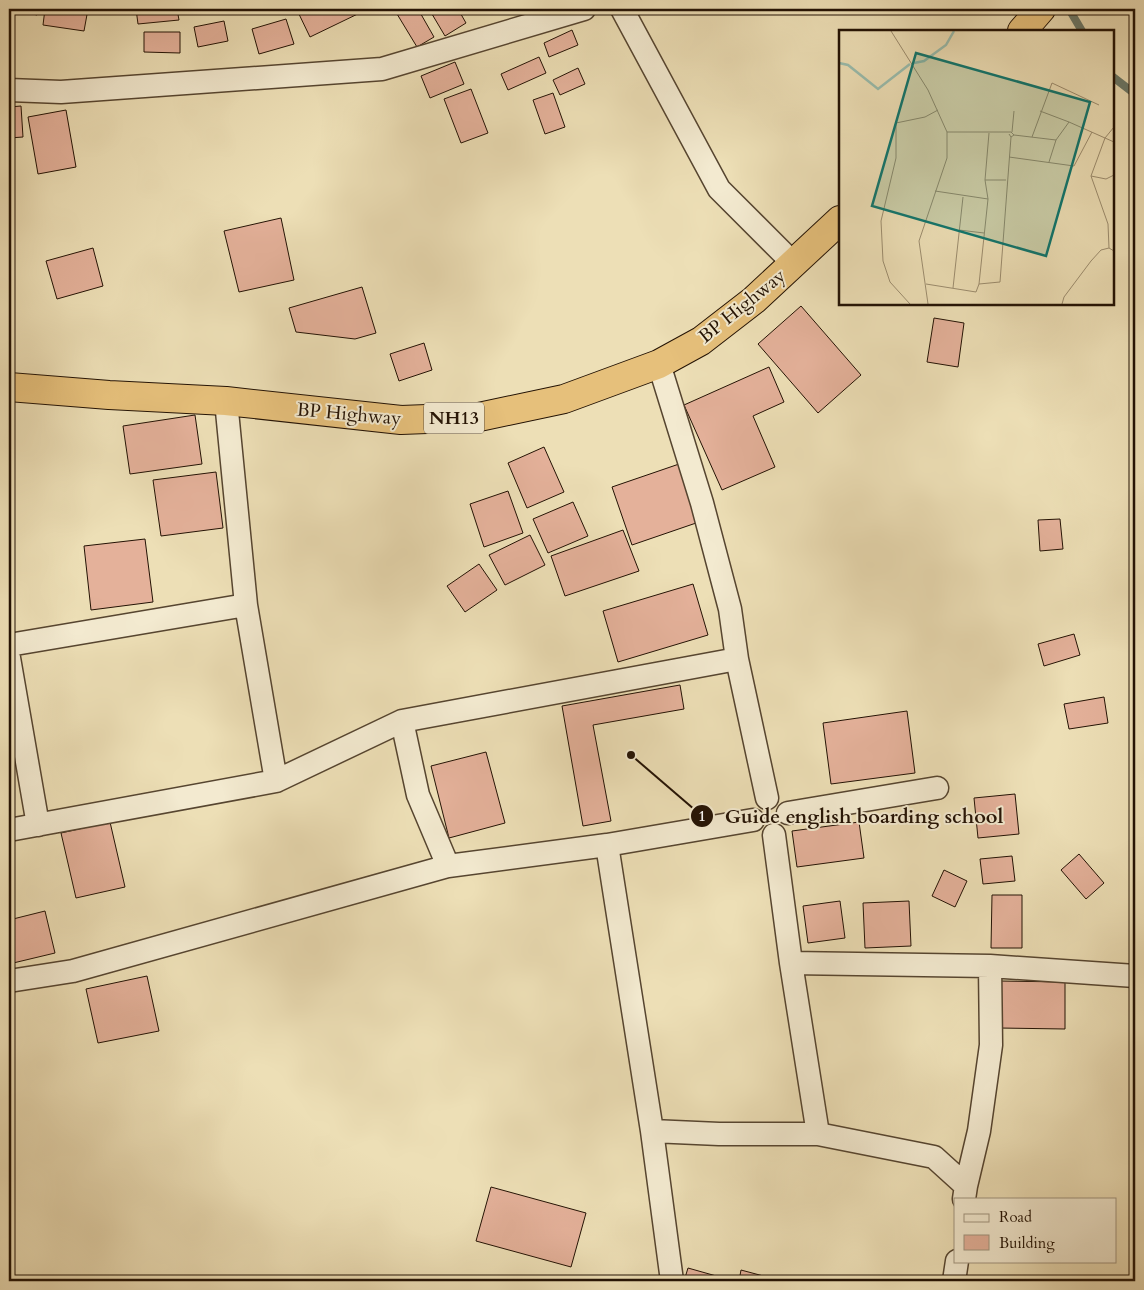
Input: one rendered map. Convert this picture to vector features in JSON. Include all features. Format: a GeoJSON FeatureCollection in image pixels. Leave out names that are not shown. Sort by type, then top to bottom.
{"type":"FeatureCollection","features":[{"type":"Feature","properties":{"kind":"highway"},"geometry":{"type":"LineString","coordinates":[[1023,30],[1041,9]]}},
{"type":"Feature","properties":{"kind":"highway","name":"BP Highway"},"geometry":{"type":"LineString","coordinates":[[9,387],[109,395],[226,401],[401,420],[478,417],[564,399],[659,364],[701,341],[754,300],[839,221]]}},
{"type":"Feature","properties":{"kind":"street"},"geometry":{"type":"LineString","coordinates":[[9,90],[61,92],[382,69],[584,9]]}},
{"type":"Feature","properties":{"kind":"street"},"geometry":{"type":"LineString","coordinates":[[622,9],[719,189],[794,264]]}},
{"type":"Feature","properties":{"kind":"street"},"geometry":{"type":"LineString","coordinates":[[659,364],[702,504],[730,609],[737,659],[767,798]]}},
{"type":"Feature","properties":{"kind":"street"},"geometry":{"type":"LineString","coordinates":[[226,401],[246,605],[276,781]]}},
{"type":"Feature","properties":{"kind":"street"},"geometry":{"type":"LineString","coordinates":[[9,645],[246,605]]}},
{"type":"Feature","properties":{"kind":"street"},"geometry":{"type":"LineString","coordinates":[[9,658],[38,824]]}},
{"type":"Feature","properties":{"kind":"street"},"geometry":{"type":"LineString","coordinates":[[9,830],[276,781],[402,721],[737,659]]}},
{"type":"Feature","properties":{"kind":"street"},"geometry":{"type":"LineString","coordinates":[[402,721],[418,795],[448,866]]}},
{"type":"Feature","properties":{"kind":"street"},"geometry":{"type":"LineString","coordinates":[[788,813],[937,788]]}},
{"type":"Feature","properties":{"kind":"street"},"geometry":{"type":"LineString","coordinates":[[767,798],[778,799],[788,813],[789,819],[784,829],[774,835],[762,833],[754,825],[753,820],[752,814],[757,804],[767,798]]}},
{"type":"Feature","properties":{"kind":"street"},"geometry":{"type":"LineString","coordinates":[[9,981],[73,971],[448,866],[607,845],[753,820]]}},
{"type":"Feature","properties":{"kind":"street"},"geometry":{"type":"LineString","coordinates":[[774,835],[791,963],[818,1134]]}},
{"type":"Feature","properties":{"kind":"street"},"geometry":{"type":"LineString","coordinates":[[607,845],[652,1130],[672,1281]]}},
{"type":"Feature","properties":{"kind":"street"},"geometry":{"type":"LineString","coordinates":[[791,963],[990,966],[1135,976]]}},
{"type":"Feature","properties":{"kind":"street"},"geometry":{"type":"LineString","coordinates":[[965,1192],[979,1131],[991,1045],[990,966]]}},
{"type":"Feature","properties":{"kind":"street"},"geometry":{"type":"LineString","coordinates":[[652,1130],[719,1134],[818,1134],[934,1157],[965,1192]]}},
{"type":"Feature","properties":{"kind":"street"},"geometry":{"type":"LineString","coordinates":[[954,1281],[957,1262]]}},
{"type":"Feature","properties":{"kind":"building"},"geometry":{"type":"Polygon","coordinates":[[[13,9],[39,9],[37,15],[13,9]]]}},
{"type":"Feature","properties":{"kind":"building"},"geometry":{"type":"Polygon","coordinates":[[[45,9],[88,9],[84,31],[43,25],[45,9]]]}},
{"type":"Feature","properties":{"kind":"building"},"geometry":{"type":"Polygon","coordinates":[[[136,9],[177,9],[179,20],[138,24],[136,9]]]}},
{"type":"Feature","properties":{"kind":"building"},"geometry":{"type":"Polygon","coordinates":[[[298,9],[368,9],[310,37],[298,9]]]}},
{"type":"Feature","properties":{"kind":"building"},"geometry":{"type":"Polygon","coordinates":[[[394,9],[418,9],[434,37],[417,47],[394,9]]]}},
{"type":"Feature","properties":{"kind":"building"},"geometry":{"type":"Polygon","coordinates":[[[429,9],[458,9],[466,23],[445,36],[429,9]]]}},
{"type":"Feature","properties":{"kind":"building"},"geometry":{"type":"Polygon","coordinates":[[[286,19],[294,44],[259,54],[252,29],[286,19]]]}},
{"type":"Feature","properties":{"kind":"building"},"geometry":{"type":"Polygon","coordinates":[[[224,21],[228,41],[198,47],[194,27],[224,21]]]}},
{"type":"Feature","properties":{"kind":"building"},"geometry":{"type":"Polygon","coordinates":[[[572,30],[578,45],[549,57],[544,43],[572,30]]]}},
{"type":"Feature","properties":{"kind":"building"},"geometry":{"type":"Polygon","coordinates":[[[144,32],[180,32],[180,53],[144,52],[144,32]]]}},
{"type":"Feature","properties":{"kind":"building"},"geometry":{"type":"Polygon","coordinates":[[[539,57],[546,73],[508,90],[501,74],[539,57]]]}},
{"type":"Feature","properties":{"kind":"building"},"geometry":{"type":"Polygon","coordinates":[[[455,62],[464,84],[430,98],[421,76],[455,62]]]}},
{"type":"Feature","properties":{"kind":"building"},"geometry":{"type":"Polygon","coordinates":[[[578,68],[585,84],[560,95],[553,80],[578,68]]]}},
{"type":"Feature","properties":{"kind":"building"},"geometry":{"type":"Polygon","coordinates":[[[471,89],[488,133],[461,143],[444,99],[471,89]]]}},
{"type":"Feature","properties":{"kind":"building"},"geometry":{"type":"Polygon","coordinates":[[[553,93],[565,127],[545,134],[533,100],[553,93]]]}},
{"type":"Feature","properties":{"kind":"building"},"geometry":{"type":"Polygon","coordinates":[[[21,106],[23,137],[9,138],[9,107],[21,106]]]}},
{"type":"Feature","properties":{"kind":"building"},"geometry":{"type":"Polygon","coordinates":[[[66,110],[76,167],[38,174],[28,117],[66,110]]]}},
{"type":"Feature","properties":{"kind":"building"},"geometry":{"type":"Polygon","coordinates":[[[281,218],[294,280],[239,292],[224,231],[281,218]]]}},
{"type":"Feature","properties":{"kind":"building"},"geometry":{"type":"Polygon","coordinates":[[[93,248],[103,286],[57,299],[46,261],[93,248]]]}},
{"type":"Feature","properties":{"kind":"building"},"geometry":{"type":"Polygon","coordinates":[[[362,287],[376,333],[355,339],[296,332],[289,308],[362,287]]]}},
{"type":"Feature","properties":{"kind":"building"},"geometry":{"type":"Polygon","coordinates":[[[801,306],[861,375],[818,413],[758,344],[801,306]]]}},
{"type":"Feature","properties":{"kind":"building"},"geometry":{"type":"Polygon","coordinates":[[[934,318],[964,323],[958,367],[927,362],[934,318]]]}},
{"type":"Feature","properties":{"kind":"building"},"geometry":{"type":"Polygon","coordinates":[[[424,343],[432,370],[399,381],[390,354],[424,343]]]}},
{"type":"Feature","properties":{"kind":"building"},"geometry":{"type":"Polygon","coordinates":[[[769,367],[784,402],[753,416],[775,467],[722,490],[684,405],[769,367]]]}},
{"type":"Feature","properties":{"kind":"building"},"geometry":{"type":"Polygon","coordinates":[[[195,415],[202,464],[130,474],[123,426],[195,415]]]}},
{"type":"Feature","properties":{"kind":"building"},"geometry":{"type":"Polygon","coordinates":[[[544,447],[564,492],[527,508],[508,463],[544,447]]]}},
{"type":"Feature","properties":{"kind":"building"},"geometry":{"type":"Polygon","coordinates":[[[682,463],[699,522],[632,545],[612,487],[682,463]]]}},
{"type":"Feature","properties":{"kind":"building"},"geometry":{"type":"Polygon","coordinates":[[[216,472],[223,528],[161,536],[153,480],[216,472]]]}},
{"type":"Feature","properties":{"kind":"building"},"geometry":{"type":"Polygon","coordinates":[[[508,491],[523,533],[484,547],[470,504],[508,491]]]}},
{"type":"Feature","properties":{"kind":"building"},"geometry":{"type":"Polygon","coordinates":[[[573,502],[588,536],[548,553],[533,519],[573,502]]]}},
{"type":"Feature","properties":{"kind":"building"},"geometry":{"type":"Polygon","coordinates":[[[1060,519],[1063,549],[1040,551],[1038,520],[1060,519]]]}},
{"type":"Feature","properties":{"kind":"building"},"geometry":{"type":"Polygon","coordinates":[[[623,530],[639,571],[565,596],[551,556],[623,530]]]}},
{"type":"Feature","properties":{"kind":"building"},"geometry":{"type":"Polygon","coordinates":[[[530,535],[545,565],[505,585],[489,555],[530,535]]]}},
{"type":"Feature","properties":{"kind":"building"},"geometry":{"type":"Polygon","coordinates":[[[145,539],[153,602],[91,610],[84,546],[145,539]]]}},
{"type":"Feature","properties":{"kind":"building"},"geometry":{"type":"Polygon","coordinates":[[[479,564],[497,590],[465,612],[447,586],[479,564]]]}},
{"type":"Feature","properties":{"kind":"building"},"geometry":{"type":"Polygon","coordinates":[[[693,584],[708,635],[618,662],[603,611],[693,584]]]}},
{"type":"Feature","properties":{"kind":"building"},"geometry":{"type":"Polygon","coordinates":[[[1074,634],[1080,655],[1044,666],[1038,644],[1074,634]]]}},
{"type":"Feature","properties":{"kind":"building"},"geometry":{"type":"Polygon","coordinates":[[[680,685],[684,709],[593,725],[611,821],[583,826],[562,706],[680,685]]]}},
{"type":"Feature","properties":{"kind":"building"},"geometry":{"type":"Polygon","coordinates":[[[1104,697],[1108,723],[1069,729],[1064,704],[1104,697]]]}},
{"type":"Feature","properties":{"kind":"building"},"geometry":{"type":"Polygon","coordinates":[[[907,711],[915,773],[831,784],[823,723],[907,711]]]}},
{"type":"Feature","properties":{"kind":"building"},"geometry":{"type":"Polygon","coordinates":[[[486,752],[505,823],[449,838],[431,766],[486,752]]]}},
{"type":"Feature","properties":{"kind":"building"},"geometry":{"type":"Polygon","coordinates":[[[1015,794],[1019,834],[978,838],[974,798],[1015,794]]]}},
{"type":"Feature","properties":{"kind":"building"},"geometry":{"type":"Polygon","coordinates":[[[110,822],[125,887],[76,898],[61,833],[110,822]]]}},
{"type":"Feature","properties":{"kind":"building"},"geometry":{"type":"Polygon","coordinates":[[[859,822],[864,858],[797,867],[792,831],[859,822]]]}},
{"type":"Feature","properties":{"kind":"building"},"geometry":{"type":"Polygon","coordinates":[[[1079,854],[1104,883],[1086,899],[1061,870],[1079,854]]]}},
{"type":"Feature","properties":{"kind":"building"},"geometry":{"type":"Polygon","coordinates":[[[1012,856],[1015,881],[983,884],[980,859],[1012,856]]]}},
{"type":"Feature","properties":{"kind":"building"},"geometry":{"type":"Polygon","coordinates":[[[944,870],[967,881],[955,907],[932,896],[944,870]]]}},
{"type":"Feature","properties":{"kind":"building"},"geometry":{"type":"Polygon","coordinates":[[[992,895],[1022,895],[1022,948],[991,948],[992,895]]]}},
{"type":"Feature","properties":{"kind":"building"},"geometry":{"type":"Polygon","coordinates":[[[840,901],[845,938],[808,943],[803,906],[840,901]]]}},
{"type":"Feature","properties":{"kind":"building"},"geometry":{"type":"Polygon","coordinates":[[[909,901],[911,946],[865,948],[863,903],[909,901]]]}},
{"type":"Feature","properties":{"kind":"building"},"geometry":{"type":"Polygon","coordinates":[[[45,911],[55,953],[9,964],[9,920],[45,911]]]}},
{"type":"Feature","properties":{"kind":"building"},"geometry":{"type":"Polygon","coordinates":[[[147,976],[159,1031],[98,1043],[86,989],[147,976]]]}},
{"type":"Feature","properties":{"kind":"building"},"geometry":{"type":"Polygon","coordinates":[[[999,981],[1065,982],[1065,1029],[999,1028],[999,981]]]}},
{"type":"Feature","properties":{"kind":"building"},"geometry":{"type":"Polygon","coordinates":[[[491,1187],[586,1213],[571,1267],[476,1241],[491,1187]]]}},
{"type":"Feature","properties":{"kind":"building"},"geometry":{"type":"Polygon","coordinates":[[[688,1268],[734,1281],[684,1281],[688,1268]]]}},
{"type":"Feature","properties":{"kind":"building"},"geometry":{"type":"Polygon","coordinates":[[[741,1270],[782,1281],[739,1281],[741,1270]]]}},
{"type":"Feature","properties":{"kind":"waterway"},"geometry":{"type":"LineString","coordinates":[[1069,9],[1081,30]]}},
{"type":"Feature","properties":{"kind":"waterway"},"geometry":{"type":"LineString","coordinates":[[1114,78],[1135,94]]}},
{"type":"Feature","properties":{"kind":"place","name":"Guide english boarding school"},"geometry":{"type":"Point","coordinates":[631,755]}}]}
